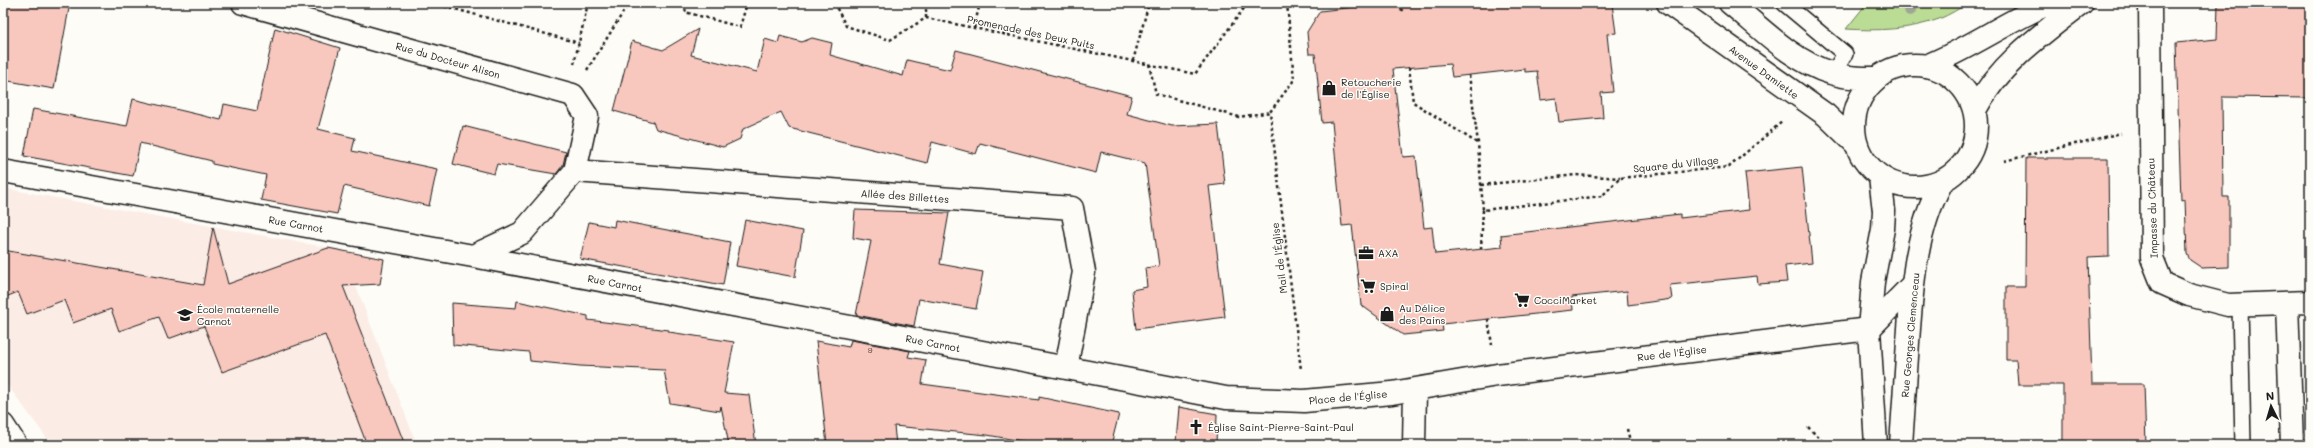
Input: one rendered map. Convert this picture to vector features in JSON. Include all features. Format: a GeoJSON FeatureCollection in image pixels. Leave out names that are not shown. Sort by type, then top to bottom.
{"type":"FeatureCollection","features":[{"type":"Feature","properties":{"kind":"street","name":"Rue du Docteur Alison"},"geometry":{"type":"LineString","coordinates":[[243,3],[570,94]]}},
{"type":"Feature","properties":{"kind":"street","name":"Avenue Damiette"},"geometry":{"type":"LineString","coordinates":[[1668,3],[1840,127],[1857,145]]}},
{"type":"Feature","properties":{"kind":"street"},"geometry":{"type":"LineString","coordinates":[[1730,3],[1785,48],[1814,67],[1832,73],[1856,77],[1877,78]]}},
{"type":"Feature","properties":{"kind":"street"},"geometry":{"type":"LineString","coordinates":[[1926,66],[1951,76],[1970,97],[1975,110],[1976,139],[1971,152],[1954,175],[1942,182],[1917,188],[1892,183],[1880,177],[1866,163],[1857,145],[1854,121],[1856,108],[1868,86],[1877,78],[1895,68],[1926,66],[1950,56],[2024,14],[2050,3]]}},
{"type":"Feature","properties":{"kind":"street"},"geometry":{"type":"LineString","coordinates":[[1975,110],[1985,90],[1998,74],[2053,25],[2082,3]]}},
{"type":"Feature","properties":{"kind":"street","name":"Impasse du Château"},"geometry":{"type":"LineString","coordinates":[[2150,3],[2152,258],[2162,283],[2189,295],[2228,305],[2310,302]]}},
{"type":"Feature","properties":{"kind":"street"},"geometry":{"type":"LineString","coordinates":[[473,256],[522,233],[575,171],[587,116],[570,94]]}},
{"type":"Feature","properties":{"kind":"street","name":"Rue Carnot"},"geometry":{"type":"LineString","coordinates":[[3,171],[473,256],[1226,398]]}},
{"type":"Feature","properties":{"kind":"street","name":"Allée des Billettes"},"geometry":{"type":"LineString","coordinates":[[575,171],[1072,208],[1084,272],[1066,368]]}},
{"type":"Feature","properties":{"kind":"street"},"geometry":{"type":"LineString","coordinates":[[1876,445],[1870,329],[1873,282],[1883,229],[1884,211],[1880,177]]}},
{"type":"Feature","properties":{"kind":"street","name":"Rue Georges Clemenceau"},"geometry":{"type":"LineString","coordinates":[[1901,445],[1912,285],[1924,224],[1932,200],[1942,182]]}},
{"type":"Feature","properties":{"kind":"street"},"geometry":{"type":"LineString","coordinates":[[1870,329],[1890,306],[1912,285]]}},
{"type":"Feature","properties":{"kind":"street"},"geometry":{"type":"LineString","coordinates":[[2287,303],[2292,445]]}},
{"type":"Feature","properties":{"kind":"street","name":"Rue de l'Église"},"geometry":{"type":"LineString","coordinates":[[1415,390],[1497,375],[1870,329]]}},
{"type":"Feature","properties":{"kind":"street"},"geometry":{"type":"LineString","coordinates":[[1414,445],[1415,390]]}},
{"type":"Feature","properties":{"kind":"street","name":"Place de l'Église"},"geometry":{"type":"LineString","coordinates":[[1226,398],[1304,401],[1415,390]]}},
{"type":"Feature","properties":{"kind":"street"},"geometry":{"type":"LineString","coordinates":[[3,425],[16,445]]}},
{"type":"Feature","properties":{"kind":"lane"},"geometry":{"type":"LineString","coordinates":[[1784,3],[1845,54],[1832,73]]}},
{"type":"Feature","properties":{"kind":"lane"},"geometry":{"type":"LineString","coordinates":[[2240,304],[2244,445]]}},
{"type":"Feature","properties":{"kind":"path"},"geometry":{"type":"LineString","coordinates":[[433,3],[579,42]]}},
{"type":"Feature","properties":{"kind":"path"},"geometry":{"type":"LineString","coordinates":[[570,94],[579,42],[588,3]]}},
{"type":"Feature","properties":{"kind":"path"},"geometry":{"type":"LineString","coordinates":[[570,94],[629,3]]}},
{"type":"Feature","properties":{"kind":"path"},"geometry":{"type":"LineString","coordinates":[[687,3],[685,12],[740,27],[746,3]]}},
{"type":"Feature","properties":{"kind":"path"},"geometry":{"type":"LineString","coordinates":[[834,3],[846,26],[890,40],[926,18],[926,3]]}},
{"type":"Feature","properties":{"kind":"path"},"geometry":{"type":"LineString","coordinates":[[974,28],[980,3]]}},
{"type":"Feature","properties":{"kind":"path"},"geometry":{"type":"LineString","coordinates":[[1133,61],[1149,3]]}},
{"type":"Feature","properties":{"kind":"path"},"geometry":{"type":"LineString","coordinates":[[1239,3],[1243,10],[1248,3]]}},
{"type":"Feature","properties":{"kind":"path"},"geometry":{"type":"LineString","coordinates":[[1149,64],[1156,94],[1239,117],[1270,112],[1294,80],[1287,3],[1296,3]]}},
{"type":"Feature","properties":{"kind":"path"},"geometry":{"type":"LineString","coordinates":[[1400,3],[1403,14]]}},
{"type":"Feature","properties":{"kind":"path","name":"Promenade des Deux Puits"},"geometry":{"type":"LineString","coordinates":[[926,18],[1195,74],[1243,10]]}},
{"type":"Feature","properties":{"kind":"path"},"geometry":{"type":"LineString","coordinates":[[1409,67],[1412,102],[1478,143]]}},
{"type":"Feature","properties":{"kind":"path"},"geometry":{"type":"LineString","coordinates":[[1469,75],[1478,143],[1483,210],[1480,249]]}},
{"type":"Feature","properties":{"kind":"path","name":"Square du Village"},"geometry":{"type":"LineString","coordinates":[[1481,185],[1576,175],[1620,178],[1729,167],[1806,102]]}},
{"type":"Feature","properties":{"kind":"path","name":"Mail de l'Église"},"geometry":{"type":"LineString","coordinates":[[1270,112],[1304,401]]}},
{"type":"Feature","properties":{"kind":"path"},"geometry":{"type":"LineString","coordinates":[[2004,161],[2150,126]]}},
{"type":"Feature","properties":{"kind":"path","name":"Square du Village"},"geometry":{"type":"LineString","coordinates":[[1483,210],[1602,196],[1620,178]]}},
{"type":"Feature","properties":{"kind":"path"},"geometry":{"type":"LineString","coordinates":[[1808,427],[1826,445]]}},
{"type":"Feature","properties":{"kind":"path"},"geometry":{"type":"LineString","coordinates":[[1627,429],[1631,445]]}},
{"type":"Feature","properties":{"kind":"shaded area","name":"École maternelle Carnot"},"geometry":{"type":"Polygon","coordinates":[[[3,188],[342,250],[417,445],[52,445],[3,379],[3,188]]]}},
{"type":"Feature","properties":{"kind":"green space"},"geometry":{"type":"Polygon","coordinates":[[[1867,3],[1969,3],[1939,19],[1905,28],[1881,30],[1846,29],[1867,3]]]}},
{"type":"Feature","properties":{"kind":"building"},"geometry":{"type":"Polygon","coordinates":[[[3,3],[70,3],[54,89],[3,80],[3,3]]]}},
{"type":"Feature","properties":{"kind":"building"},"geometry":{"type":"Polygon","coordinates":[[[1391,3],[1612,4],[1616,33],[1607,34],[1613,92],[1601,93],[1603,118],[1559,122],[1556,98],[1541,100],[1537,71],[1525,72],[1525,69],[1452,77],[1450,64],[1393,69],[1403,157],[1416,156],[1424,228],[1432,227],[1435,254],[1502,247],[1501,235],[1680,214],[1680,218],[1749,210],[1745,173],[1802,167],[1812,263],[1785,266],[1787,282],[1758,284],[1757,276],[1670,285],[1672,299],[1628,305],[1627,291],[1572,297],[1573,310],[1442,324],[1443,331],[1403,335],[1361,305],[1352,225],[1342,226],[1332,122],[1322,123],[1315,54],[1309,54],[1307,32],[1320,11],[1391,3]]]}},
{"type":"Feature","properties":{"kind":"building"},"geometry":{"type":"Polygon","coordinates":[[[2218,3],[2310,3],[2310,98],[2222,97],[2223,197],[2229,197],[2229,267],[2202,268],[2190,260],[2187,254],[2185,200],[2181,201],[2176,43],[2217,39],[2218,3]]]}},
{"type":"Feature","properties":{"kind":"building"},"geometry":{"type":"Polygon","coordinates":[[[275,28],[340,48],[318,129],[355,138],[352,151],[437,169],[429,206],[344,186],[337,214],[261,200],[266,175],[212,164],[212,161],[140,143],[133,176],[24,156],[33,109],[127,126],[133,99],[221,120],[224,104],[257,111],[275,28]]]}},
{"type":"Feature","properties":{"kind":"building"},"geometry":{"type":"Polygon","coordinates":[[[698,29],[691,55],[757,72],[765,39],[778,43],[780,36],[802,42],[812,38],[832,43],[830,55],[903,76],[907,60],[950,70],[956,50],[1132,96],[1127,114],[1172,126],[1218,124],[1225,184],[1209,186],[1225,317],[1136,329],[1132,290],[1147,287],[1145,268],[1159,266],[1145,163],[1101,152],[1096,173],[980,143],[976,154],[932,142],[927,163],[789,128],[781,112],[743,129],[740,139],[723,147],[656,129],[653,122],[614,111],[632,41],[663,50],[698,29]]]}},
{"type":"Feature","properties":{"kind":"building"},"geometry":{"type":"Polygon","coordinates":[[[463,126],[566,152],[563,165],[556,174],[497,164],[494,174],[453,164],[463,126]]]}},
{"type":"Feature","properties":{"kind":"building"},"geometry":{"type":"Polygon","coordinates":[[[2026,158],[2108,158],[2109,256],[2088,257],[2092,384],[2144,384],[2146,445],[2063,445],[2063,385],[2018,385],[2016,360],[2006,360],[2006,287],[2025,287],[2026,158]]]}},
{"type":"Feature","properties":{"kind":"building"},"geometry":{"type":"Polygon","coordinates":[[[855,210],[949,213],[940,264],[983,272],[976,309],[919,299],[914,326],[856,315],[871,241],[853,238],[855,210]]]}},
{"type":"Feature","properties":{"kind":"building"},"geometry":{"type":"Polygon","coordinates":[[[615,220],[730,242],[723,285],[580,259],[589,222],[614,227],[615,220]]]}},
{"type":"Feature","properties":{"kind":"building"},"geometry":{"type":"Polygon","coordinates":[[[745,220],[803,231],[795,277],[736,266],[745,220]]]}},
{"type":"Feature","properties":{"kind":"building"},"geometry":{"type":"Polygon","coordinates":[[[213,227],[228,284],[328,248],[384,259],[380,284],[343,286],[405,445],[367,445],[325,335],[222,372],[204,326],[168,339],[159,317],[119,331],[111,309],[73,323],[64,300],[27,314],[18,292],[3,298],[3,250],[203,285],[213,227]]]}},
{"type":"Feature","properties":{"kind":"building"},"geometry":{"type":"Polygon","coordinates":[[[517,301],[588,316],[588,320],[669,330],[669,332],[734,342],[724,393],[749,395],[756,445],[729,445],[721,406],[720,411],[670,403],[664,370],[580,366],[530,361],[529,352],[453,345],[452,303],[516,308],[517,301]]]}},
{"type":"Feature","properties":{"kind":"building"},"geometry":{"type":"Polygon","coordinates":[[[851,340],[910,351],[908,357],[926,360],[922,384],[1039,400],[1039,397],[1119,414],[1111,445],[1045,445],[987,435],[894,426],[896,445],[827,445],[816,341],[849,347],[851,340]]]}},
{"type":"Feature","properties":{"kind":"building","name":"Église Saint-Pierre-Saint-Paul"},"geometry":{"type":"Polygon","coordinates":[[[1179,407],[1217,414],[1216,445],[1176,442],[1179,407]]]}},
{"type":"Feature","properties":{"kind":"place","name":"Retoucherie de l'Église"},"geometry":{"type":"Point","coordinates":[1329,88]}},
{"type":"Feature","properties":{"kind":"place","name":"AXA"},"geometry":{"type":"Point","coordinates":[1366,253]}},
{"type":"Feature","properties":{"kind":"place","name":"Spiral"},"geometry":{"type":"Point","coordinates":[1368,286]}},
{"type":"Feature","properties":{"kind":"place","name":"CocciMarket"},"geometry":{"type":"Point","coordinates":[1522,300]}},
{"type":"Feature","properties":{"kind":"place","name":"Au Délice des Pains"},"geometry":{"type":"Point","coordinates":[1387,314]}},
{"type":"Feature","properties":{"kind":"place","name":"École maternelle Carnot"},"geometry":{"type":"Point","coordinates":[185,315]}},
{"type":"Feature","properties":{"kind":"place","name":"Église Saint-Pierre-Saint-Paul"},"geometry":{"type":"Point","coordinates":[1196,427]}}]}
